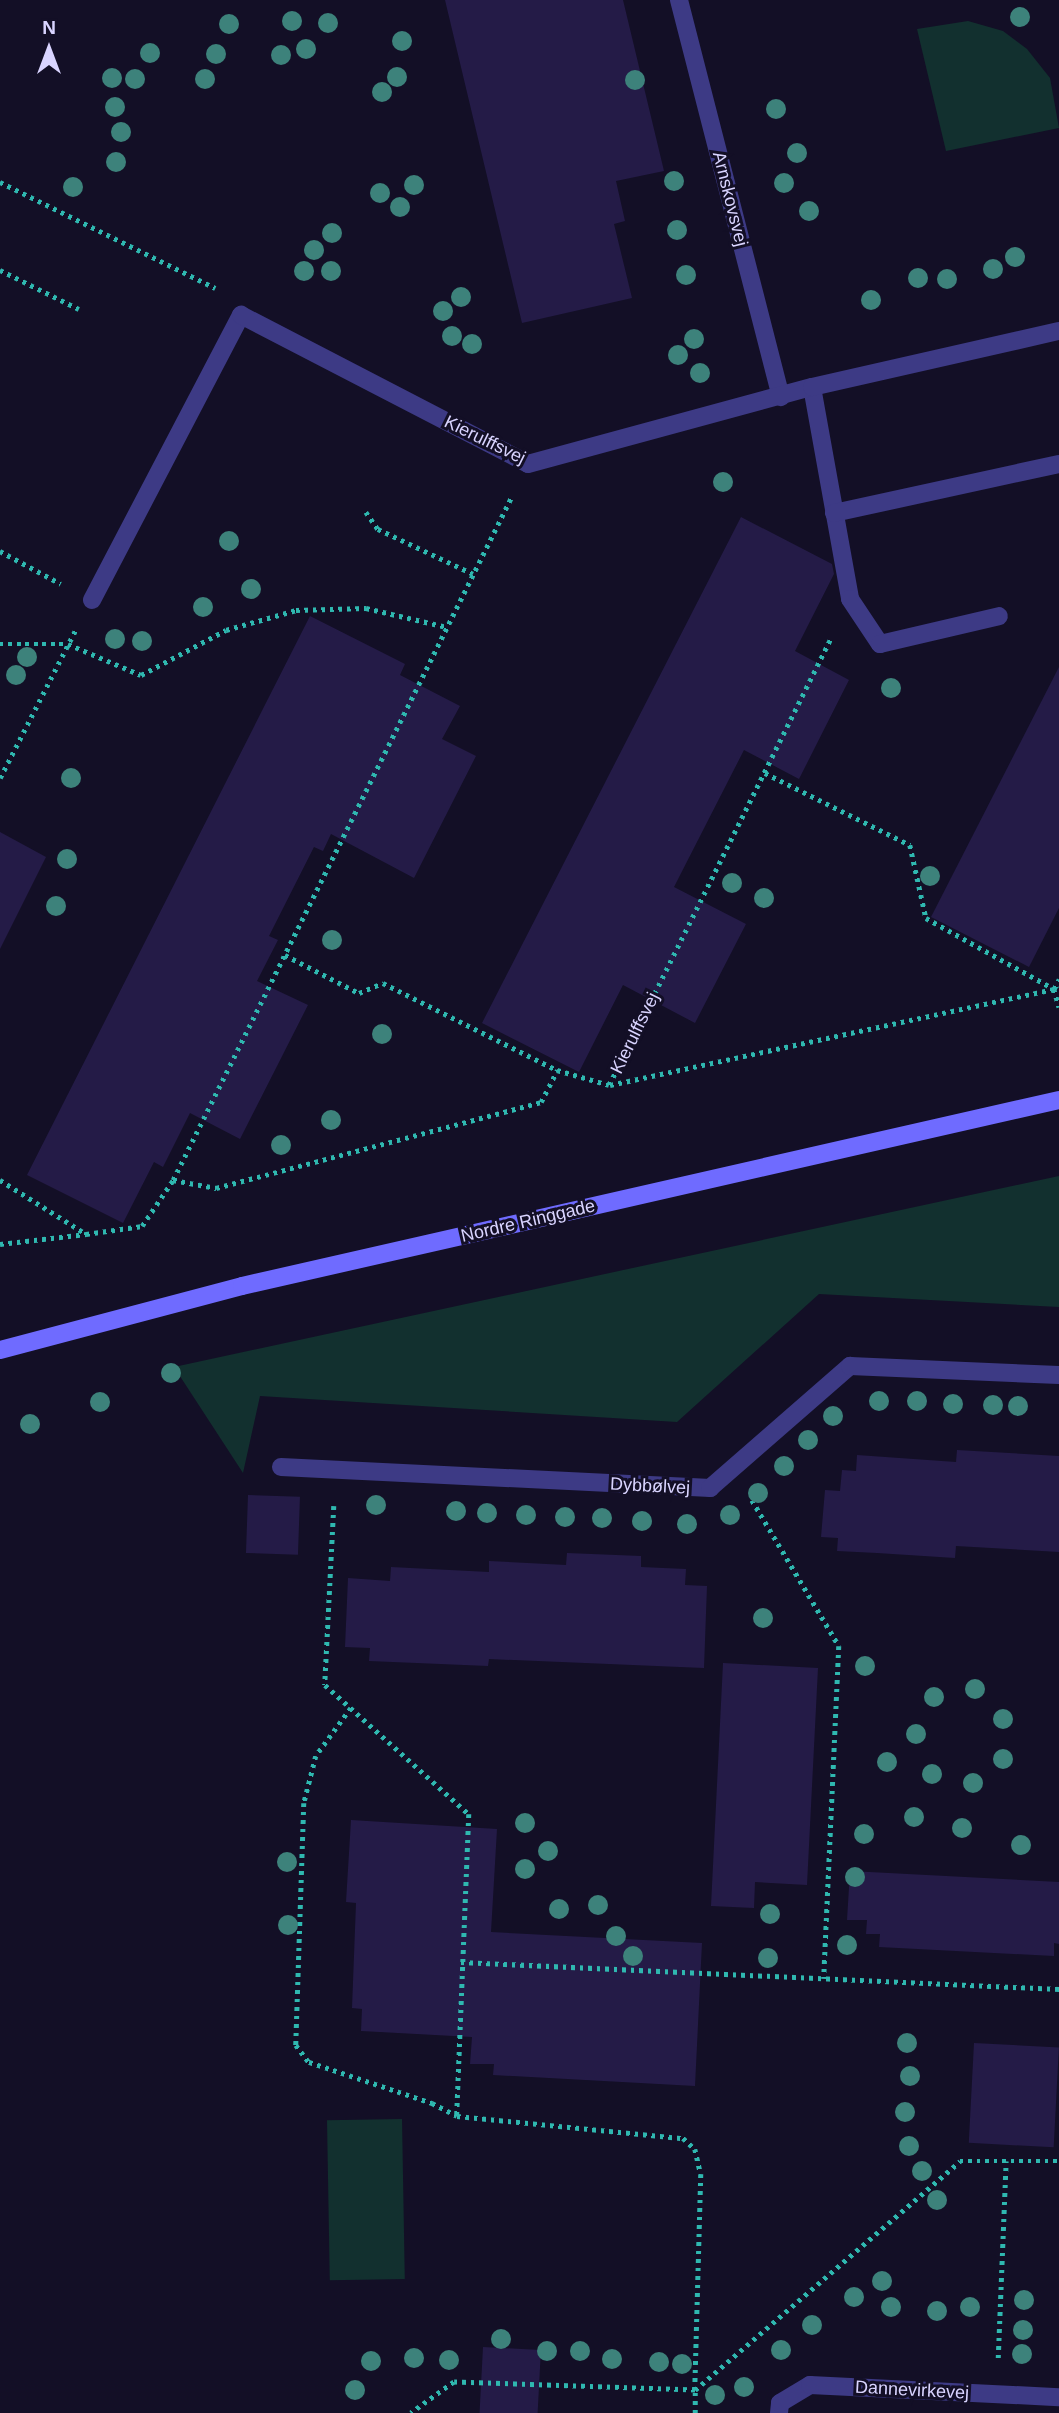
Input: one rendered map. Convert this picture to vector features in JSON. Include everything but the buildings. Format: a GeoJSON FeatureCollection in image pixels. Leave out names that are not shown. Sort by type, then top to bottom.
{"type":"FeatureCollection","features":[{"type":"Feature","properties":{"kind":"street","name":"Arnskovsvej"},"geometry":{"type":"LineString","coordinates":[[679,0],[780,397]]}},
{"type":"Feature","properties":{"kind":"street","name":"Kierulffsvej"},"geometry":{"type":"LineString","coordinates":[[241,314],[528,464],[812,387],[1059,331]]}},
{"type":"Feature","properties":{"kind":"street"},"geometry":{"type":"LineString","coordinates":[[92,600],[241,314]]}},
{"type":"Feature","properties":{"kind":"street"},"geometry":{"type":"LineString","coordinates":[[812,387],[850,599],[880,644],[999,616]]}},
{"type":"Feature","properties":{"kind":"street"},"geometry":{"type":"LineString","coordinates":[[834,513],[1059,464]]}},
{"type":"Feature","properties":{"kind":"street","name":"Nordre Ringgade"},"geometry":{"type":"LineString","coordinates":[[0,1350],[242,1286],[1059,1100]]}},
{"type":"Feature","properties":{"kind":"street","name":"Dybbølvej"},"geometry":{"type":"LineString","coordinates":[[281,1467],[710,1488],[850,1366],[1059,1375]]}},
{"type":"Feature","properties":{"kind":"street","name":"Dannevirkevej"},"geometry":{"type":"LineString","coordinates":[[779,2413],[780,2403],[810,2385],[1059,2397]]}},
{"type":"Feature","properties":{"kind":"path"},"geometry":{"type":"LineString","coordinates":[[0,181],[234,297],[241,314]]}},
{"type":"Feature","properties":{"kind":"path"},"geometry":{"type":"LineString","coordinates":[[0,270],[79,309]]}},
{"type":"Feature","properties":{"kind":"path"},"geometry":{"type":"LineString","coordinates":[[0,1244],[142,1226],[173,1180],[528,464]]}},
{"type":"Feature","properties":{"kind":"path"},"geometry":{"type":"LineString","coordinates":[[366,512],[378,529],[473,574]]}},
{"type":"Feature","properties":{"kind":"path"},"geometry":{"type":"LineString","coordinates":[[0,551],[92,600],[0,778]]}},
{"type":"Feature","properties":{"kind":"path","name":"Kierulffsvej"},"geometry":{"type":"LineString","coordinates":[[285,956],[359,993],[383,983],[557,1070],[609,1085],[850,599]]}},
{"type":"Feature","properties":{"kind":"path"},"geometry":{"type":"LineString","coordinates":[[0,645],[68,644],[141,674],[226,630],[296,610],[366,608],[447,627]]}},
{"type":"Feature","properties":{"kind":"path"},"geometry":{"type":"LineString","coordinates":[[765,773],[910,845],[926,918],[1057,988]]}},
{"type":"Feature","properties":{"kind":"path"},"geometry":{"type":"LineString","coordinates":[[1059,979],[1059,1007]]}},
{"type":"Feature","properties":{"kind":"path"},"geometry":{"type":"LineString","coordinates":[[609,1085],[1057,988]]}},
{"type":"Feature","properties":{"kind":"path"},"geometry":{"type":"LineString","coordinates":[[173,1180],[216,1188],[541,1102],[557,1070]]}},
{"type":"Feature","properties":{"kind":"path"},"geometry":{"type":"LineString","coordinates":[[0,1180],[86,1234]]}},
{"type":"Feature","properties":{"kind":"path"},"geometry":{"type":"LineString","coordinates":[[733,1468],[839,1646],[824,1979]]}},
{"type":"Feature","properties":{"kind":"path"},"geometry":{"type":"LineString","coordinates":[[335,1470],[324,1685],[469,1814],[461,1962],[457,2116]]}},
{"type":"Feature","properties":{"kind":"path"},"geometry":{"type":"LineString","coordinates":[[351,1708],[316,1756],[304,1803],[296,2045],[309,2062],[432,2103],[457,2116],[683,2138],[695,2149],[701,2174],[695,2413]]}},
{"type":"Feature","properties":{"kind":"path"},"geometry":{"type":"LineString","coordinates":[[461,1962],[1059,1989]]}},
{"type":"Feature","properties":{"kind":"path"},"geometry":{"type":"LineString","coordinates":[[411,2413],[416,2406],[454,2382],[695,2390],[960,2161],[1059,2161]]}},
{"type":"Feature","properties":{"kind":"path"},"geometry":{"type":"LineString","coordinates":[[997,2394],[1006,2161]]}},
{"type":"Feature","properties":{"kind":"green space"},"geometry":{"type":"Polygon","coordinates":[[[968,21],[1003,31],[1027,49],[1050,78],[1059,128],[946,151],[917,29],[968,21]]]}},
{"type":"Feature","properties":{"kind":"green space"},"geometry":{"type":"Polygon","coordinates":[[[1059,1176],[1059,1307],[819,1294],[677,1422],[260,1396],[243,1473],[174,1367],[1059,1176]]]}},
{"type":"Feature","properties":{"kind":"green space"},"geometry":{"type":"Polygon","coordinates":[[[402,2119],[405,2279],[330,2280],[327,2120],[402,2119]]]}}]}
